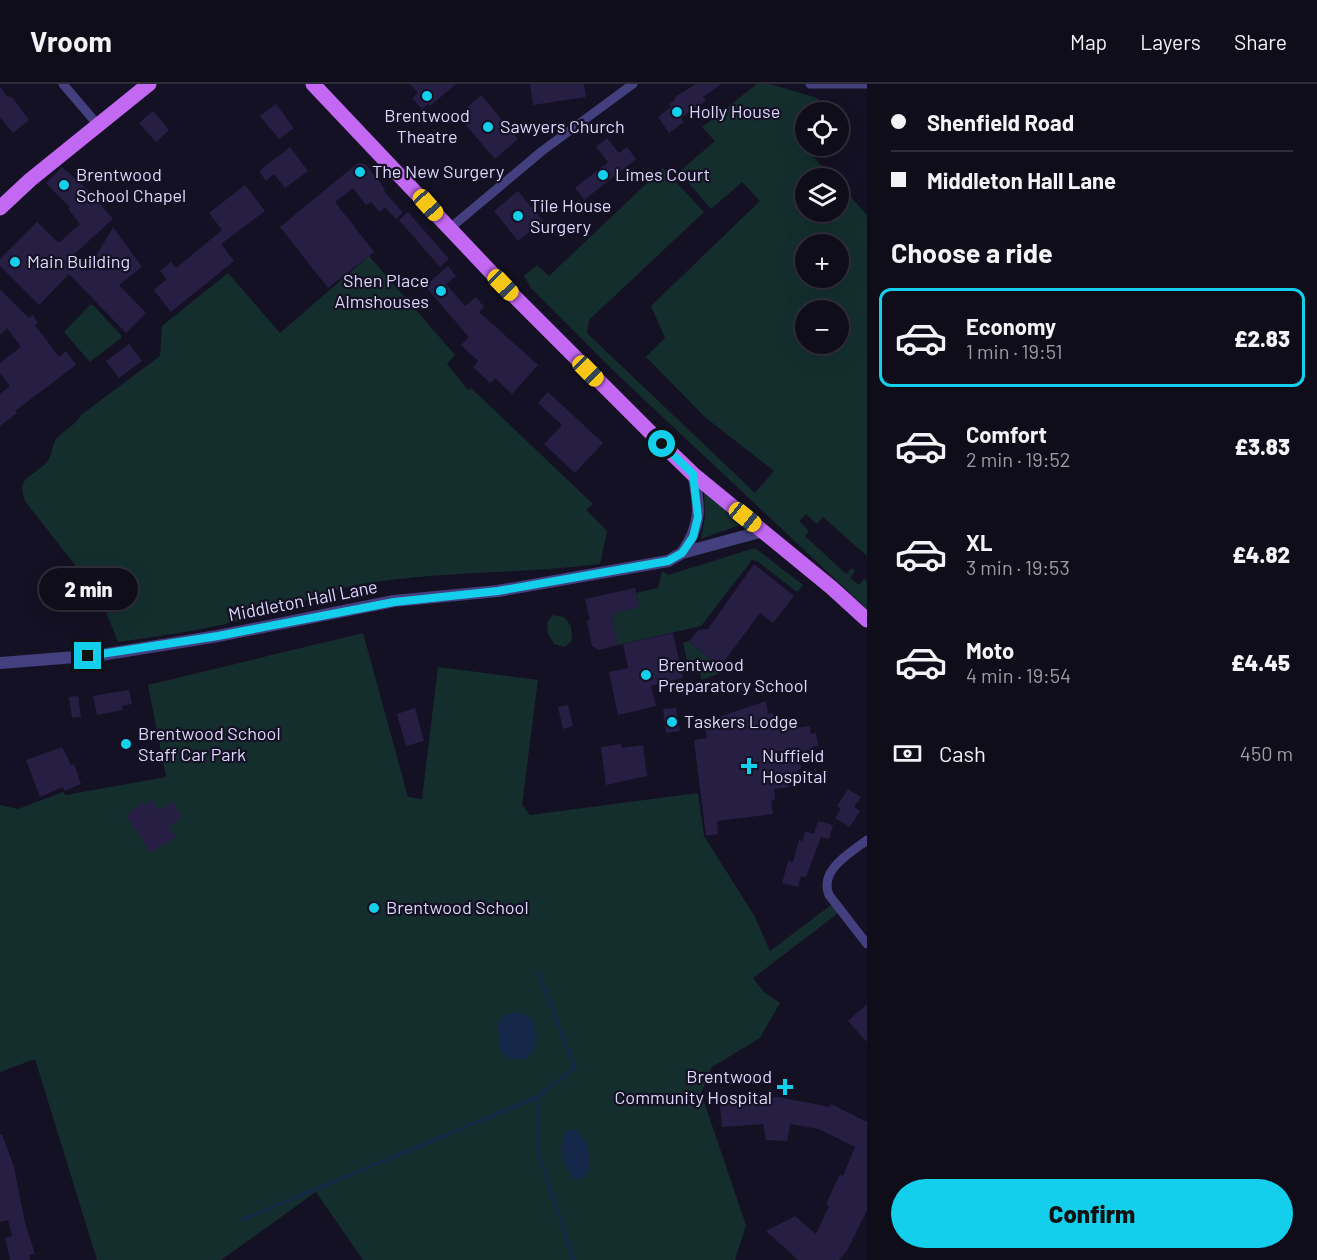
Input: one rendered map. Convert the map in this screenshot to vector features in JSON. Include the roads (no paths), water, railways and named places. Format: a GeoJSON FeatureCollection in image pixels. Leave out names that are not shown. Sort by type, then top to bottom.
{"type":"FeatureCollection","features":[{"type":"Feature","properties":{"kind":"main road"},"geometry":{"type":"LineString","coordinates":[[0,208],[30,180],[149,84]]}},
{"type":"Feature","properties":{"kind":"main road"},"geometry":{"type":"LineString","coordinates":[[315,85],[449,229],[551,334],[693,474],[867,620]]}},
{"type":"Feature","properties":{"kind":"street"},"geometry":{"type":"LineString","coordinates":[[63,84],[98,125]]}},
{"type":"Feature","properties":{"kind":"street"},"geometry":{"type":"LineString","coordinates":[[449,229],[542,151],[633,84]]}},
{"type":"Feature","properties":{"kind":"street"},"geometry":{"type":"LineString","coordinates":[[810,84],[867,84]]}},
{"type":"Feature","properties":{"kind":"street"},"geometry":{"type":"LineString","coordinates":[[682,553],[693,537],[698,517],[693,474]]}},
{"type":"Feature","properties":{"kind":"street","name":"Middleton Hall Lane"},"geometry":{"type":"LineString","coordinates":[[0,663],[101,655],[394,602],[498,591],[610,572],[668,561],[682,553],[763,531]]}},
{"type":"Feature","properties":{"kind":"street"},"geometry":{"type":"LineString","coordinates":[[867,840],[834,867],[829,874],[826,888],[867,944]]}},
{"type":"Feature","properties":{"kind":"water"},"geometry":{"type":"Polygon","coordinates":[[[517,1012],[529,1016],[536,1034],[536,1043],[526,1059],[511,1059],[501,1052],[497,1022],[508,1014],[517,1012]]]}},
{"type":"Feature","properties":{"kind":"water"},"geometry":{"type":"Polygon","coordinates":[[[576,1129],[585,1142],[590,1165],[588,1172],[576,1180],[564,1163],[562,1144],[566,1131],[576,1129]]]}},
{"type":"Feature","properties":{"kind":"waterway"},"geometry":{"type":"LineString","coordinates":[[242,1220],[537,1097],[575,1068],[538,972]]}},
{"type":"Feature","properties":{"kind":"waterway"},"geometry":{"type":"LineString","coordinates":[[537,1097],[537,1149],[574,1260]]}},
{"type":"Feature","properties":{"kind":"place","name":"Brentwood Theatre"},"geometry":{"type":"Point","coordinates":[427,96]}},
{"type":"Feature","properties":{"kind":"place","name":"Holly House"},"geometry":{"type":"Point","coordinates":[677,112]}},
{"type":"Feature","properties":{"kind":"place","name":"Sawyers Church"},"geometry":{"type":"Point","coordinates":[488,127]}},
{"type":"Feature","properties":{"kind":"place","name":"The New Surgery"},"geometry":{"type":"Point","coordinates":[360,172]}},
{"type":"Feature","properties":{"kind":"place","name":"Limes Court"},"geometry":{"type":"Point","coordinates":[603,175]}},
{"type":"Feature","properties":{"kind":"place","name":"Brentwood School Chapel"},"geometry":{"type":"Point","coordinates":[64,185]}},
{"type":"Feature","properties":{"kind":"place","name":"Tile House Surgery"},"geometry":{"type":"Point","coordinates":[518,216]}},
{"type":"Feature","properties":{"kind":"place","name":"Main Building"},"geometry":{"type":"Point","coordinates":[15,262]}},
{"type":"Feature","properties":{"kind":"place","name":"Shen Place Almshouses"},"geometry":{"type":"Point","coordinates":[441,291]}},
{"type":"Feature","properties":{"kind":"place","name":"Brentwood Preparatory School"},"geometry":{"type":"Point","coordinates":[646,675]}},
{"type":"Feature","properties":{"kind":"place","name":"Taskers Lodge"},"geometry":{"type":"Point","coordinates":[672,722]}},
{"type":"Feature","properties":{"kind":"place","name":"Brentwood School Staff Car Park"},"geometry":{"type":"Point","coordinates":[126,744]}},
{"type":"Feature","properties":{"kind":"place","name":"Nuffield Hospital"},"geometry":{"type":"Point","coordinates":[749,766]}},
{"type":"Feature","properties":{"kind":"place","name":"Brentwood School"},"geometry":{"type":"Point","coordinates":[374,908]}},
{"type":"Feature","properties":{"kind":"place","name":"Brentwood Community Hospital"},"geometry":{"type":"Point","coordinates":[785,1087]}}]}
